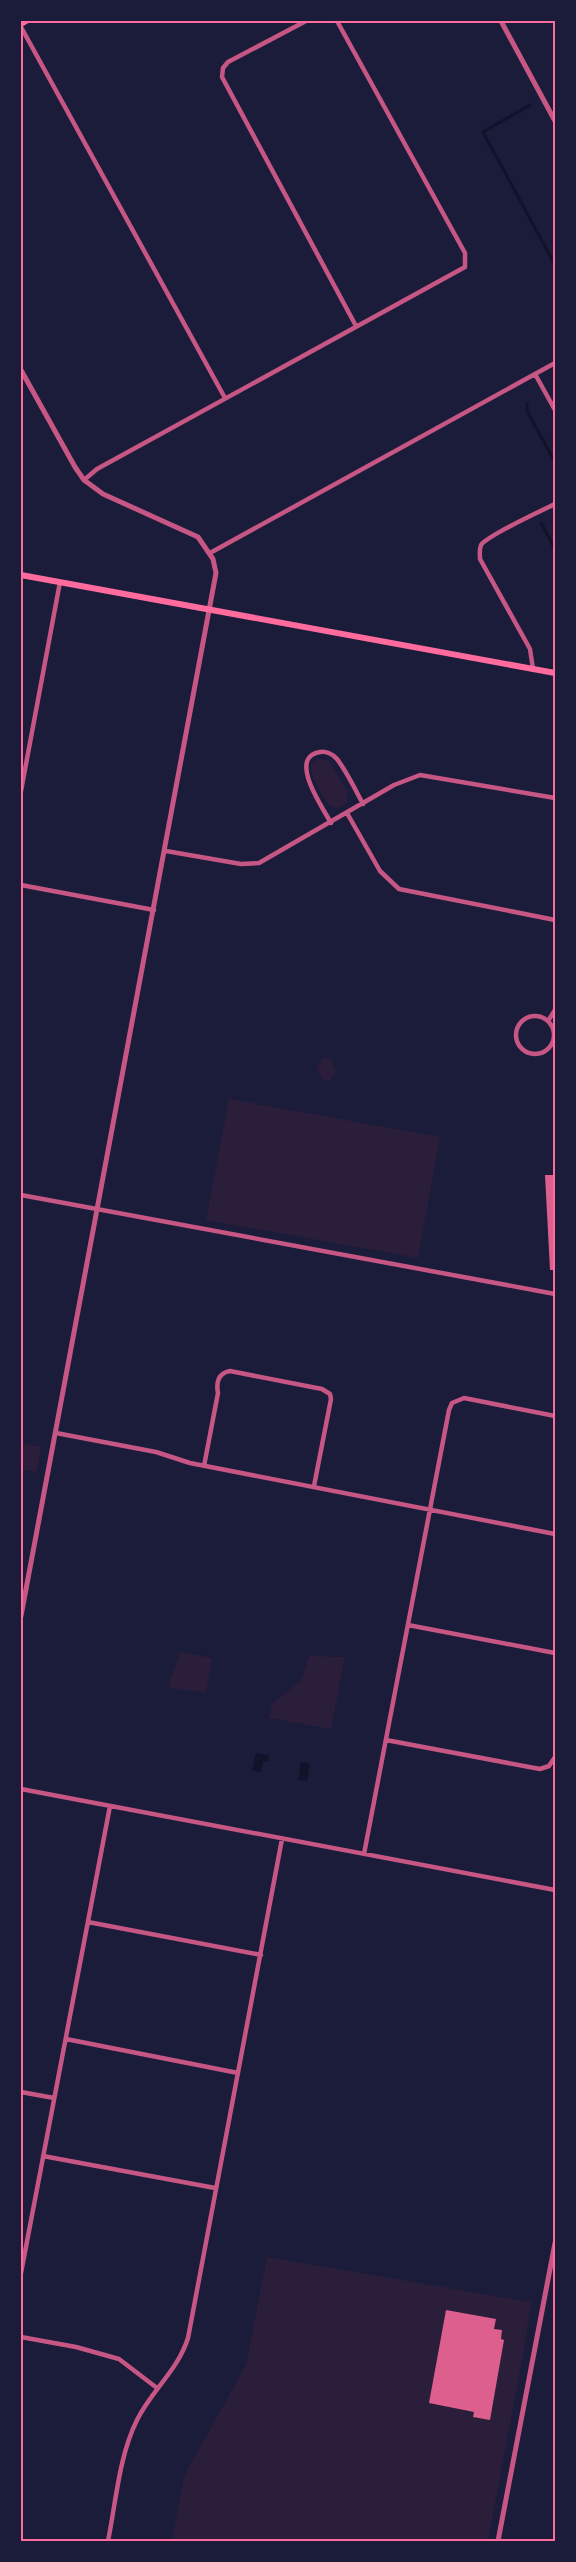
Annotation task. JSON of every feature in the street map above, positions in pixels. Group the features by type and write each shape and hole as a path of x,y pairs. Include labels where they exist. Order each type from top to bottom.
{"main road":[{"path":"21,26 26,21"},
{"path":"21,575 555,673"}],"street":[{"path":"306,21 228,62 223,68 222,77 356,326"},
{"path":"84,480 97,469 225,398 463,270 467,258 338,21"},
{"path":"501,21 555,121"},
{"path":"21,26 225,398"},
{"path":"210,552 555,363"},
{"path":"21,370 84,480 103,494 198,537 210,552 216,573 155,910 21,1616"},
{"path":"536,374 555,410"},
{"path":"533,669 530,650 480,559 479,551 482,543 555,504"},
{"path":"21,791 60,582"},
{"path":"331,823 306,773 306,762 311,756 320,752 328,752 336,758 363,804"},
{"path":"166,851 241,864 259,863 394,785 420,775 555,798"},
{"path":"347,813 380,871 399,889 555,920"},
{"path":"21,885 155,910"},
{"path":"548,1021 555,1010"},
{"path":"537,1016 548,1021 554,1030 553,1047 533,1054 522,1048 516,1036 524,1019 537,1016"},
{"path":"21,1195 555,1294"},
{"path":"204,1466 218,1383 223,1374 230,1371 322,1389 330,1394 331,1399 314,1486"},
{"path":"364,1854 449,1410 457,1399 471,1399 555,1416"},
{"path":"56,1433 156,1452 204,1466 555,1534"},
{"path":"408,1624 555,1653"},
{"path":"386,1740 540,1769 549,1766 555,1756"},
{"path":"21,1789 555,1890"},
{"path":"21,2273 110,1806"},
{"path":"108,2541 130,2435 144,2406 178,2361 188,2338 282,1839"},
{"path":"88,1922 261,1955"},
{"path":"66,2039 238,2073"},
{"path":"21,2092 54,2098"},
{"path":"43,2156 215,2188"},
{"path":"498,2541 555,2243"},
{"path":"21,2337 76,2346 119,2359 157,2388"}],"shaded area":[{"path":"318,758 330,762 348,793 347,802 341,807 331,806 317,786 311,764"},
{"path":"322,1058 331,1059 336,1073 332,1076 331,1081 323,1080 317,1069"},
{"path":"229,1099 440,1137 418,1258 206,1220"},
{"path":"21,1443 41,1447 36,1472 21,1469"},
{"path":"180,1652 212,1658 206,1693 168,1687"},
{"path":"309,1656 345,1657 331,1729 269,1718 272,1704 301,1681"},
{"path":"256,1753 269,1755 268,1762 263,1761 261,1772 252,1770"},
{"path":"301,1762 310,1764 307,1781 298,1780"},
{"path":"267,2257 531,2302 488,2541 172,2541 184,2476 246,2365"}],"building":[{"path":"545,1175 555,1175 555,1270 550,1270"},
{"path":"446,2310 496,2319 494,2329 502,2330 501,2339 504,2340 490,2420 473,2417 474,2412 429,2403"}],"waterway":[{"path":"530,105 483,132 555,265"},
{"path":"527,404 527,411 555,462"},
{"path":"541,523 555,549"}]}
